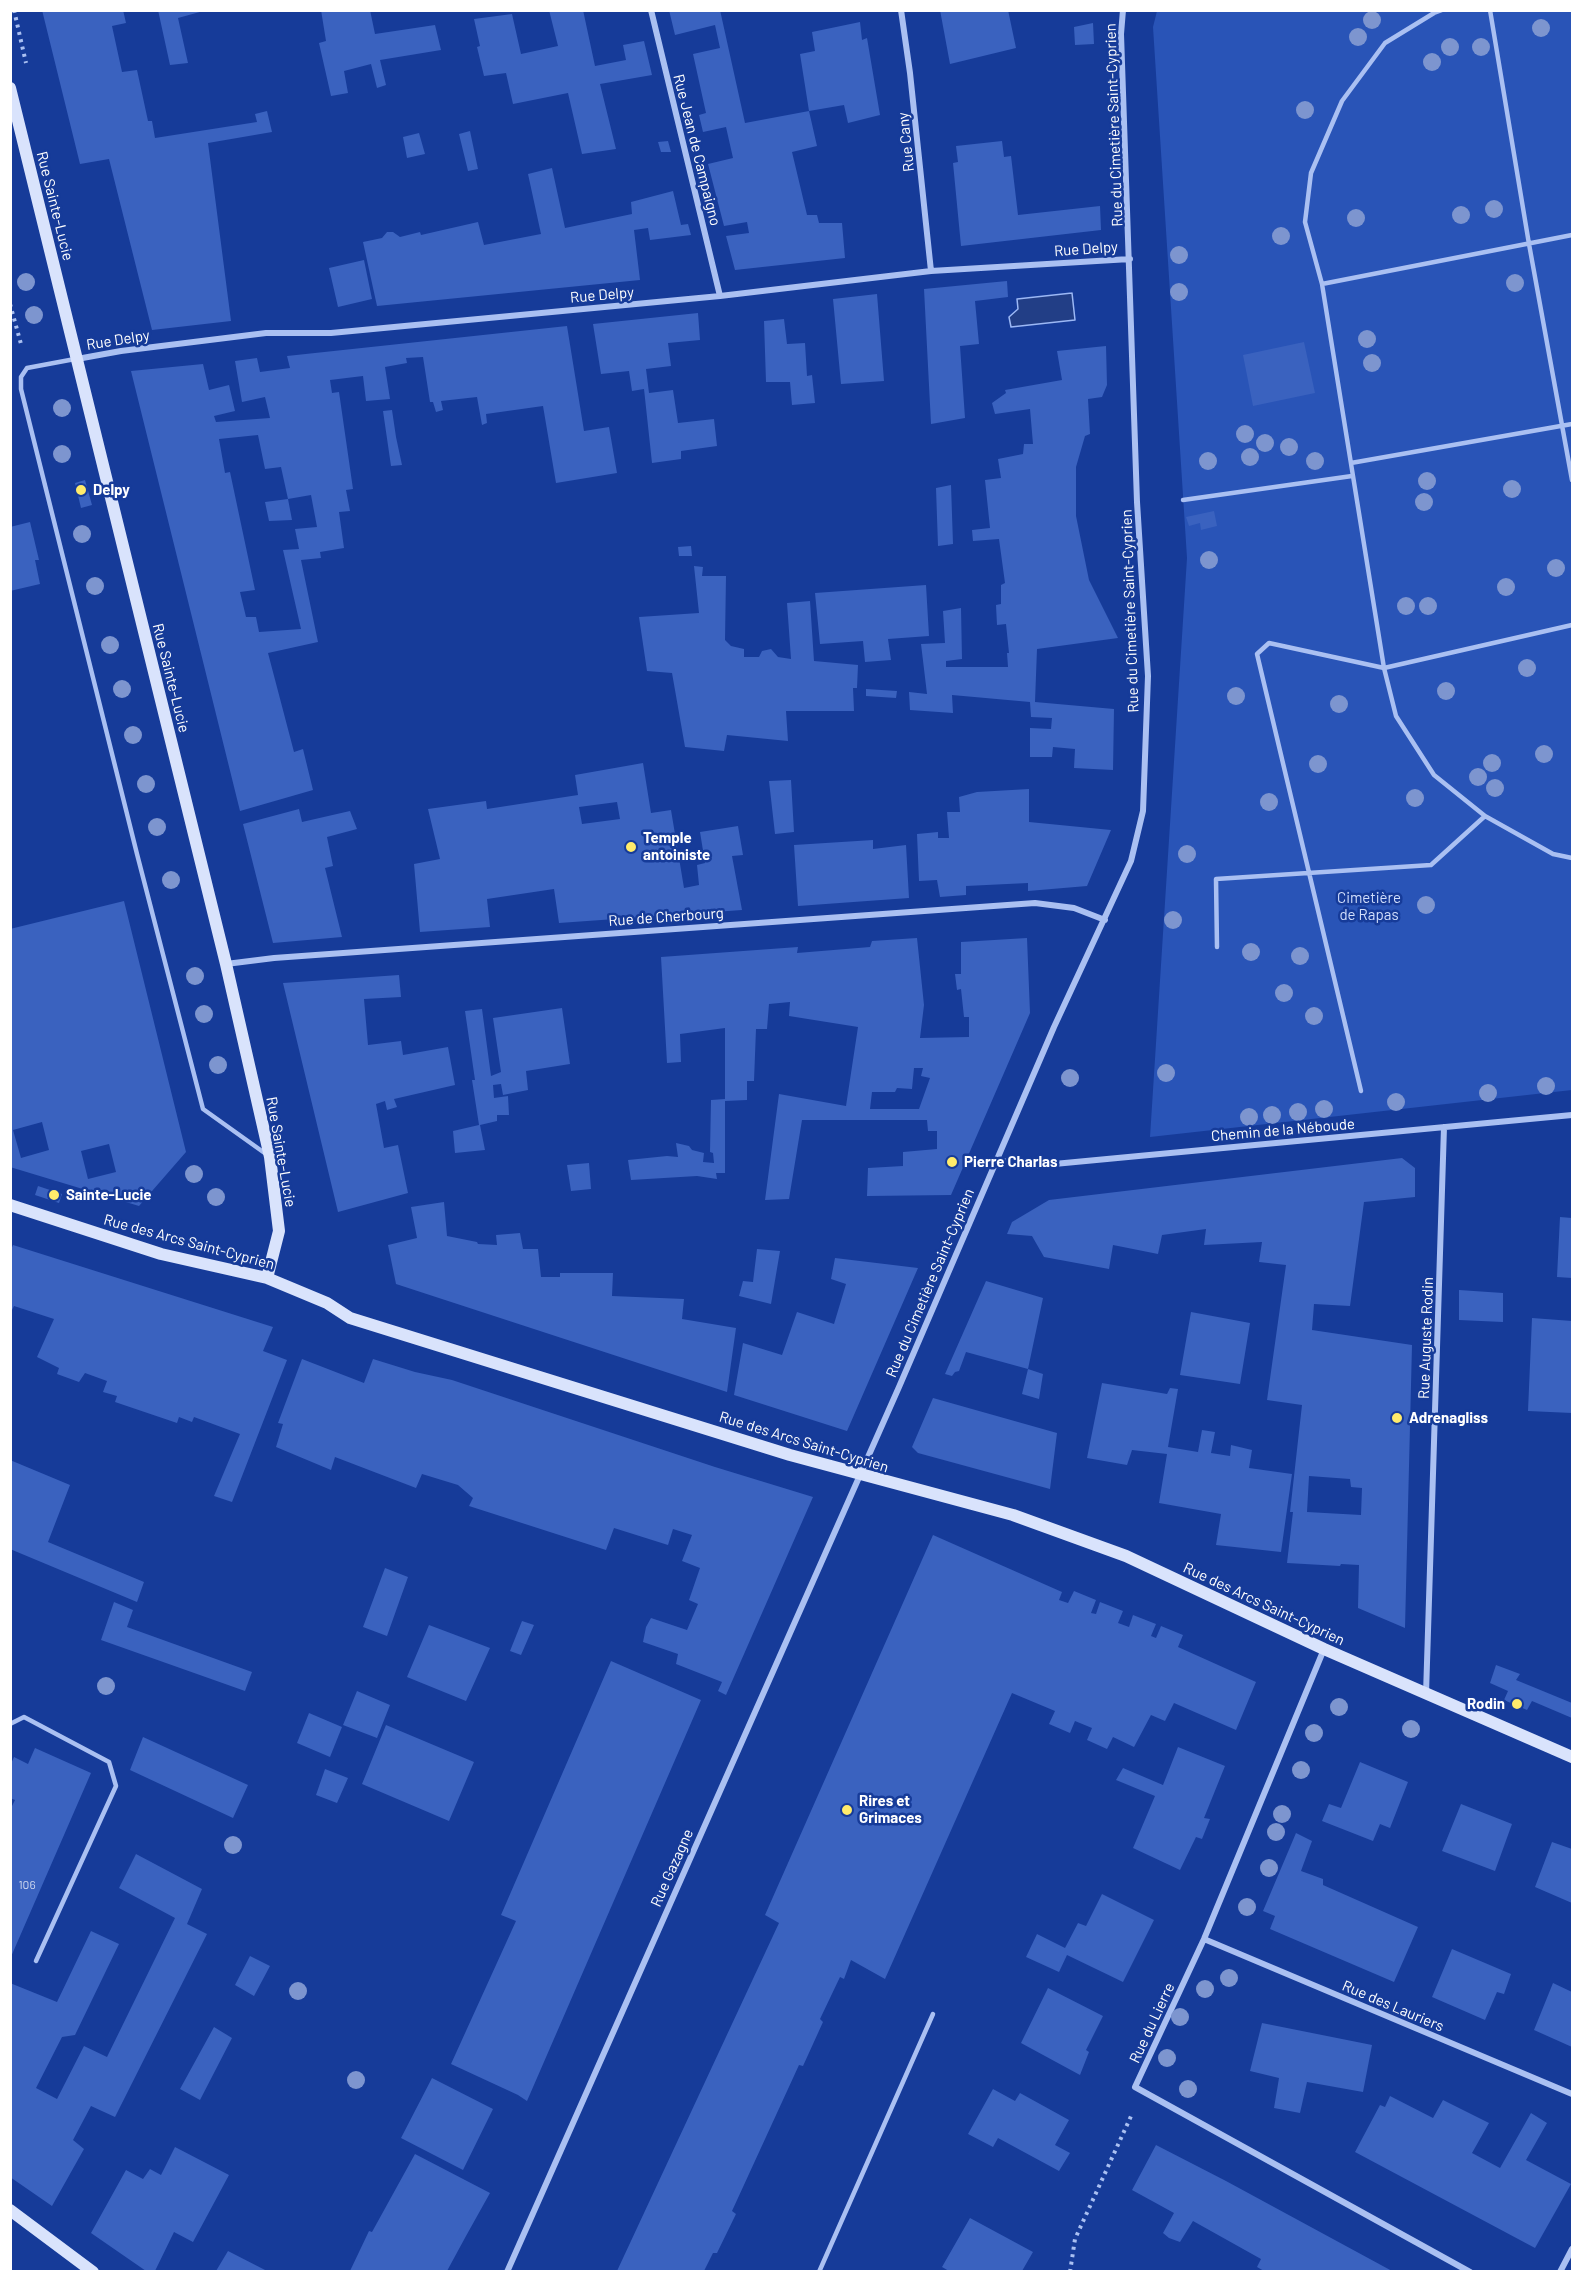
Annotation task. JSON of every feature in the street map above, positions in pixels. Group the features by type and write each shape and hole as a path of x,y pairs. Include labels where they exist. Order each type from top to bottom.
{"street":[{"name":"Rue Jean de Campaigno","path":"651,10 720,296"},
{"name":"Rue Cany","path":"900,10 910,73 931,271"},
{"name":"Rue du Cimetière Saint-Cyprien","path":"859,1475 1054,1027 1131,861 1143,811 1148,676 1137,502 1121,34 1123,10"},
{"name":"Rue Sainte-Lucie","path":"10,88 226,964 270,1157 279,1231 267,1278"},
{"name":"Rue Delpy","path":"77,359 121,351 266,333 331,333 720,296 931,271 1130,259"},
{"name":"Rue de Cherbourg","path":"226,964 250,960 1035,903 1074,908 1105,920"},
{"name":"Chemin de la Néboude","path":"996,1160 1033,1166 1572,1115"},
{"name":"Rue Auguste Rodin","path":"1426,1695 1444,1127"},
{"name":"Rue des Arcs Saint-Cyprien","path":"10,1205 161,1254 267,1278 327,1303 350,1318 790,1455 1013,1515 1126,1557 1324,1650 1572,1757"},
{"name":"Rue Gazagne","path":"507,2271 859,1475"},
{"name":"Rue du Lierre","path":"1324,1650 1204,1939 1135,2087 1470,2271"},
{"name":"Rue des Lauriers","path":"1204,1939 1572,2094"},
{"path":"10,2210 93,2271"},
{"path":"1560,2271 1572,2249"}],"lane":[{"path":"1442,10 1385,43 1342,101 1311,173 1305,222 1322,284 1383,668 1396,716 1434,775 1485,816 1553,854 1572,858"},
{"path":"1490,10 1572,480"},
{"path":"1322,284 1572,235"},
{"path":"77,359 27,368 21,377 21,389 203,1109 270,1157"},
{"path":"1351,463 1572,424"},
{"path":"1183,500 1352,476"},
{"path":"1361,1091 1257,654 1269,642 1383,668 1572,625"},
{"path":"1217,947 1215,879 1431,865 1485,816"},
{"path":"10,1724 24,1717 109,1762 116,1786 36,1961"},
{"path":"819,2271 933,2014"}],"path":[{"path":"10,304 27,368"},
{"path":"1070,2271 1075,2239 1131,2118 1135,2087"}],"green space":[{"name":"Cimetière de Rapas","path":"1157,11 1572,11 1572,1090 1150,1137 1187,558 1153,27"}],"shaded area":[{"path":"1072,293 1075,320 1011,327 1009,317 1018,309 1017,299"}],"building":[{"path":"42,10 123,10 126,23 112,26 122,72 137,70 148,121 152,121 155,138 257,122 255,114 267,111 272,132 208,143 231,321 152,330 109,159 80,164"},
{"path":"158,10 207,10 178,18 188,63 170,65"},
{"path":"321,10 370,10 375,34 435,25 441,50 380,60 386,85 377,88 371,64 344,71 348,93 331,96 319,43 326,41"},
{"path":"549,10 583,10 595,66 626,60 623,45 644,41 652,75 600,84 616,149 582,154 568,93 513,104 506,73 484,76 477,47 480,46 474,19 512,14 521,54 558,46"},
{"path":"669,10 720,10 745,123 809,111 817,146 792,152 807,215 817,215 819,223 842,223 845,258 735,270 726,236 749,233 747,222 724,226 708,164 733,158 726,127 703,132 699,115 706,113 693,54 720,48 715,25 675,35"},
{"path":"940,10 1008,10 1016,48 950,64"},
{"path":"860,22 862,40 867,38 880,115 848,123 844,105 809,111 800,54 815,51 812,32"},
{"path":"1093,23 1094,44 1075,45 1074,27"},
{"path":"470,131 478,169 468,171 459,134"},
{"path":"419,133 425,154 407,158 403,137"},
{"path":"668,141 671,152 661,152 658,142"},
{"path":"1002,141 1004,157 1011,156 1018,215 1100,206 1101,230 961,246 953,163 958,162 956,146"},
{"path":"552,168 565,228 632,214 631,202 673,191 681,225 688,224 691,235 650,240 648,228 634,230 640,280 377,306 363,242 382,238 387,232 393,232 400,237 420,232 421,235 478,222 484,245 541,234 528,174"},
{"path":"364,260 372,299 338,307 329,268"},
{"path":"1007,281 1008,297 975,301 979,344 960,346 965,418 931,424 924,289"},
{"path":"877,294 884,381 841,384 833,299"},
{"path":"698,313 700,340 668,343 671,366 646,369 649,393 673,390 678,423 714,419 717,446 681,451 681,459 652,463 644,389 632,391 629,371 601,374 593,324"},
{"path":"784,319 787,344 805,343 807,376 812,375 815,403 792,405 790,382 766,382 764,321"},
{"path":"567,326 584,431 609,427 617,473 556,483 543,406 486,414 487,423 482,425 477,397 441,401 443,410 436,412 433,402 430,402 423,357 406,358 407,363 385,367 390,399 366,401 363,376 330,380 332,393 339,392 353,489 346,490 350,511 339,512 344,548 320,552 321,558 301,560 318,642 268,653 294,752 303,749 313,790 240,811 131,371 203,364 209,390 229,385 235,411 214,416 216,422 270,418 265,397 242,402 235,361 257,358 260,372 290,368 287,356","holes":["258,435 265,469 281,467 288,499 311,495 317,527 295,529 299,549 283,550 301,629 259,632 256,617 246,617 240,592 255,590 230,472 225,473 219,439"]},
{"path":"1304,342 1315,393 1253,406 1243,355"},
{"path":"1106,346 1107,385 1102,397 1088,399 1090,434 1085,436 1076,467 1076,516 1089,580 1118,638 1037,649 1035,702 1114,709 1113,770 1074,768 1075,749 1053,747 1052,757 1030,757 1030,728 1051,729 1052,718 1031,717 1030,702 952,695 953,713 910,710 909,692 927,694 921,644 945,643 943,611 961,608 962,659 946,661 946,667 1008,667 1006,624 997,625 996,605 1001,604 1001,585 1005,583 999,539 973,541 972,530 990,528 985,480 1001,478 998,459 1023,454 1024,444 1033,444 1030,409 995,414 992,403 1006,393 1005,390 1062,380 1057,351"},
{"path":"392,410 402,465 391,466 383,411"},
{"path":"85,480 92,505 81,508 75,483"},
{"path":"951,485 953,544 938,546 936,488"},
{"path":"288,499 292,520 269,521 265,502"},
{"path":"1214,511 1217,526 1201,530 1200,523 1189,526 1186,517"},
{"path":"30,522 39,560 35,560 40,584 10,591 10,527"},
{"path":"691,546 692,556 679,556 678,547"},
{"path":"694,566 703,567 702,576 726,576 725,640 731,646 744,649 744,657 759,657 762,651 771,649 778,657 791,659 787,603 810,601 814,661 858,665 857,688 853,688 854,711 786,711 788,741 727,735 724,751 685,747 672,673 647,671 639,617 699,613"},
{"path":"926,585 929,636 888,639 891,660 865,662 863,641 820,644 815,593"},
{"path":"866,689 897,691 896,698 866,696"},
{"path":"643,763 651,813 671,810 684,888 699,885 697,865 705,863 700,832 738,826 743,855 732,856 742,910 559,923 554,889 487,899 490,927 420,932 414,864 440,859 428,809 486,801 487,809 578,795 575,775","holes":["617,802 620,819 582,824 579,807"]},
{"path":"791,780 794,832 775,834 769,781"},
{"path":"1029,789 1029,822 1111,830 1087,886 1028,891 1028,883 966,886 966,895 940,897 937,880 919,881 917,834 938,832 938,838 949,838 947,812 960,812 959,797 977,792"},
{"path":"299,809 302,822 350,811 357,829 327,837 333,866 325,868 342,937 273,943 243,824"},
{"path":"873,840 873,849 906,845 909,898 798,906 794,845"},
{"path":"124,901 186,1152 139,1206 10,1167 10,929","holes":["42,1122 49,1150 21,1158 13,1130","109,1144 116,1172 88,1179 81,1151"]},
{"path":"917,938 924,1005 920,1038 969,1037 969,1017 964,1017 961,989 957,990 955,974 961,974 961,942 1027,938 1030,1013 951,1195 867,1196 868,1168 903,1166 903,1152 937,1149 937,1131 928,1131 927,1120 802,1120 789,1199 765,1200 779,1094 846,1106 858,1027 789,1016 790,1002 769,1004 767,1029 756,1029 754,1081 747,1081 747,1100 725,1101 725,1028 680,1034 681,1062 667,1063 661,957 798,947 797,953 870,947 872,941","holes":["914,1068 923,1068 921,1076 930,1078 919,1109 870,1109 872,1092 895,1092 897,1088 912,1089"]},
{"path":"399,975 401,997 364,999 368,1045 401,1041 403,1055 448,1047 455,1085 394,1099 397,1107 387,1110 385,1101 376,1104 384,1148 398,1145 408,1193 338,1212 283,983"},
{"path":"562,1008 570,1064 526,1071 528,1090 503,1095 501,1084 493,1085 494,1098 508,1096 509,1115 497,1115 497,1121 480,1125 485,1150 455,1153 453,1131 479,1125 465,1011 482,1009 491,1076 501,1072 493,1018"},
{"path":"725,1099 725,1173 716,1173 717,1179 697,1176 631,1180 628,1160 678,1157 676,1143 704,1153 703,1162 714,1163 713,1153 710,1152 711,1100"},
{"path":"1402,1158 1415,1168 1415,1197 1364,1202 1350,1306 1314,1304 1312,1330 1412,1345 1405,1628 1358,1608 1359,1565 1287,1563 1293,1512 1290,1512 1302,1405 1267,1400 1286,1265 1259,1262 1262,1242 1204,1245 1206,1229 1162,1235 1158,1254 1113,1245 1109,1269 1044,1257 1032,1236 1007,1234 1012,1222 1049,1200","holes":["1309,1476 1350,1479 1351,1487 1362,1488 1361,1515 1307,1512"]},
{"path":"589,1163 591,1189 571,1191 567,1165"},
{"path":"38,1186 62,1194 59,1203 35,1195"},
{"path":"444,1202 447,1236 478,1244 497,1245 496,1235 520,1233 523,1249 538,1249 541,1277 560,1277 560,1273 613,1273 612,1296 684,1299 682,1319 736,1328 727,1392 396,1284 388,1245 417,1238 411,1207"},
{"path":"1560,1217 1572,1218 1572,1278 1557,1277"},
{"path":"13,1245 273,1327 263,1351 287,1360 232,1502 214,1496 240,1434 194,1417 192,1422 179,1417 177,1423 115,1402 117,1396 103,1392 107,1381 85,1373 79,1382 57,1374 59,1368 37,1357 54,1319 14,1306 10,1314 10,1252"},
{"path":"757,1249 780,1251 771,1304 739,1296 743,1281 753,1282"},
{"path":"835,1258 918,1268 847,1431 734,1395 743,1343 782,1355 797,1312 834,1324 846,1284 831,1279"},
{"path":"986,1281 1043,1298 1028,1369 966,1352 959,1371 952,1376 945,1374"},
{"path":"1459,1290 1503,1293 1503,1322 1459,1320"},
{"path":"1191,1312 1250,1323 1240,1384 1180,1375"},
{"path":"1532,1318 1572,1321 1572,1413 1528,1411"},
{"path":"302,1359 364,1383 373,1359 452,1380 813,1497 726,1695 718,1691 722,1682 676,1664 678,1654 643,1642 646,1627 651,1618 687,1630 698,1604 689,1600 700,1568 682,1561 692,1535 673,1529 668,1545 614,1528 606,1550 469,1506 473,1498 458,1485 422,1474 416,1488 335,1457 331,1470 276,1447 283,1424 278,1423"},
{"path":"1028,1369 1043,1374 1039,1399 1022,1394"},
{"path":"1102,1383 1167,1394 1170,1388 1178,1389 1168,1447 1198,1452 1202,1430 1215,1432 1211,1453 1230,1456 1231,1445 1252,1450 1249,1468 1292,1474 1281,1552 1216,1545 1221,1514 1159,1503 1167,1454 1132,1450 1127,1465 1087,1458"},
{"path":"933,1398 1057,1433 1050,1489 918,1453 912,1447"},
{"path":"10,1460 70,1485 48,1542 144,1582 137,1602 10,1549"},
{"path":"933,1535 1062,1592 1059,1600 1068,1603 1074,1591 1096,1600 1091,1613 1096,1614 1100,1602 1123,1611 1118,1623 1129,1627 1133,1615 1156,1624 1151,1636 1156,1638 1161,1626 1183,1635 1178,1647 1256,1682 1236,1730 1174,1703 1165,1721 1151,1715 1134,1747 1113,1737 1107,1749 1087,1740 1092,1728 1075,1721 1070,1733 1049,1724 1055,1711 1012,1693 885,1979 851,1960 844,1979 840,1977 820,2019 823,2022 803,2066 799,2065 732,2211 736,2214 717,2253 713,2253 704,2271 617,2271 779,1923 765,1915"},
{"path":"385,1568 408,1577 387,1636 363,1627"},
{"path":"114,1602 133,1610 127,1627 252,1672 245,1691 101,1640"},
{"path":"522,1621 534,1625 521,1655 510,1651"},
{"path":"429,1625 490,1648 466,1701 407,1677"},
{"path":"611,1661 701,1700 527,2101 451,2064 516,1921 501,1915"},
{"path":"1496,1665 1520,1674 1516,1680 1572,1703 1572,1718 1532,1701 1527,1710 1504,1700 1508,1691 1490,1683"},
{"path":"357,1691 390,1705 377,1738 343,1725"},
{"path":"309,1713 342,1727 330,1757 297,1743"},
{"path":"386,1725 474,1762 449,1821 362,1784"},
{"path":"143,1737 248,1785 233,1818 130,1770"},
{"path":"1178,1747 1225,1766 1204,1818 1210,1819 1202,1839 1196,1837 1180,1870 1133,1848 1155,1796 1116,1780 1123,1768 1163,1785"},
{"path":"35,1748 91,1773 10,1959 10,1810 15,1800 10,1798 10,1766 14,1757 28,1764"},
{"path":"1360,1762 1408,1782 1390,1828 1380,1824 1373,1841 1322,1821 1329,1804 1341,1808"},
{"path":"325,1769 348,1778 337,1803 316,1795"},
{"path":"1461,1804 1512,1824 1495,1871 1442,1851"},
{"path":"1296,1833 1312,1841 1301,1871 1323,1879 1323,1885 1418,1927 1394,1982 1270,1929 1275,1916 1263,1911"},
{"path":"1552,1842 1572,1849 1572,1903 1535,1887"},
{"path":"136,1854 202,1889 187,1924 207,1934 115,2117 91,2106 73,2140 84,2149 52,2206 10,2177 10,1983 57,2002 91,1931 119,1944 75,2035 62,2037 36,2088 57,2099 84,2046 107,2057 175,1918 119,1888"},
{"path":"1102,1894 1154,1920 1123,1982 1067,1955 1059,1972 1026,1957 1037,1934 1065,1948 1078,1923 1086,1926"},
{"path":"1452,1949 1511,1974 1504,1994 1497,1992 1485,2020 1432,1997"},
{"path":"250,1956 270,1966 254,1996 235,1985"},
{"path":"1553,1983 1572,1992 1572,2047 1534,2030"},
{"path":"1048,1988 1103,2016 1086,2050 1089,2052 1080,2075 1021,2043"},
{"path":"1262,2023 1372,2045 1363,2092 1307,2082 1300,2113 1274,2108 1279,2078 1250,2071"},
{"path":"214,2027 232,2038 200,2100 180,2089"},
{"path":"432,2078 493,2109 463,2170 401,2138"},
{"path":"993,2089 1015,2101 1020,2093 1069,2120 1055,2145 1070,2153 1059,2171 998,2138 993,2147 968,2134"},
{"path":"1390,2096 1433,2118 1443,2100 1489,2123 1472,2153 1500,2168 1531,2113 1547,2123 1526,2160 1571,2184 1535,2248 1355,2152 1380,2105 1385,2107"},
{"path":"1156,2145 1392,2271 1264,2271 1257,2267 1261,2259 1193,2221 1180,2242 1169,2238 1163,2233 1174,2213 1132,2190"},
{"path":"175,2147 229,2175 193,2242 174,2232 155,2271 146,2271 91,2233 126,2170 143,2179 150,2169 161,2175"},
{"path":"415,2154 490,2193 447,2271 350,2271 369,2231 372,2232"},
{"path":"970,2218 1033,2252 1022,2271 949,2271 942,2267"},
{"path":"228,2251 267,2271 216,2271"}],"place":[{"name":"Delpy","path":"81,490"},
{"name":"Temple antoiniste","path":"631,847"},
{"name":"Pierre Charlas","path":"952,1162"},
{"name":"Sainte-Lucie","path":"54,1195"},
{"name":"Adrenagliss","path":"1397,1418"},
{"name":"Rodin","path":"1517,1704"},
{"name":"Rires et Grimaces","path":"847,1810"}]}
